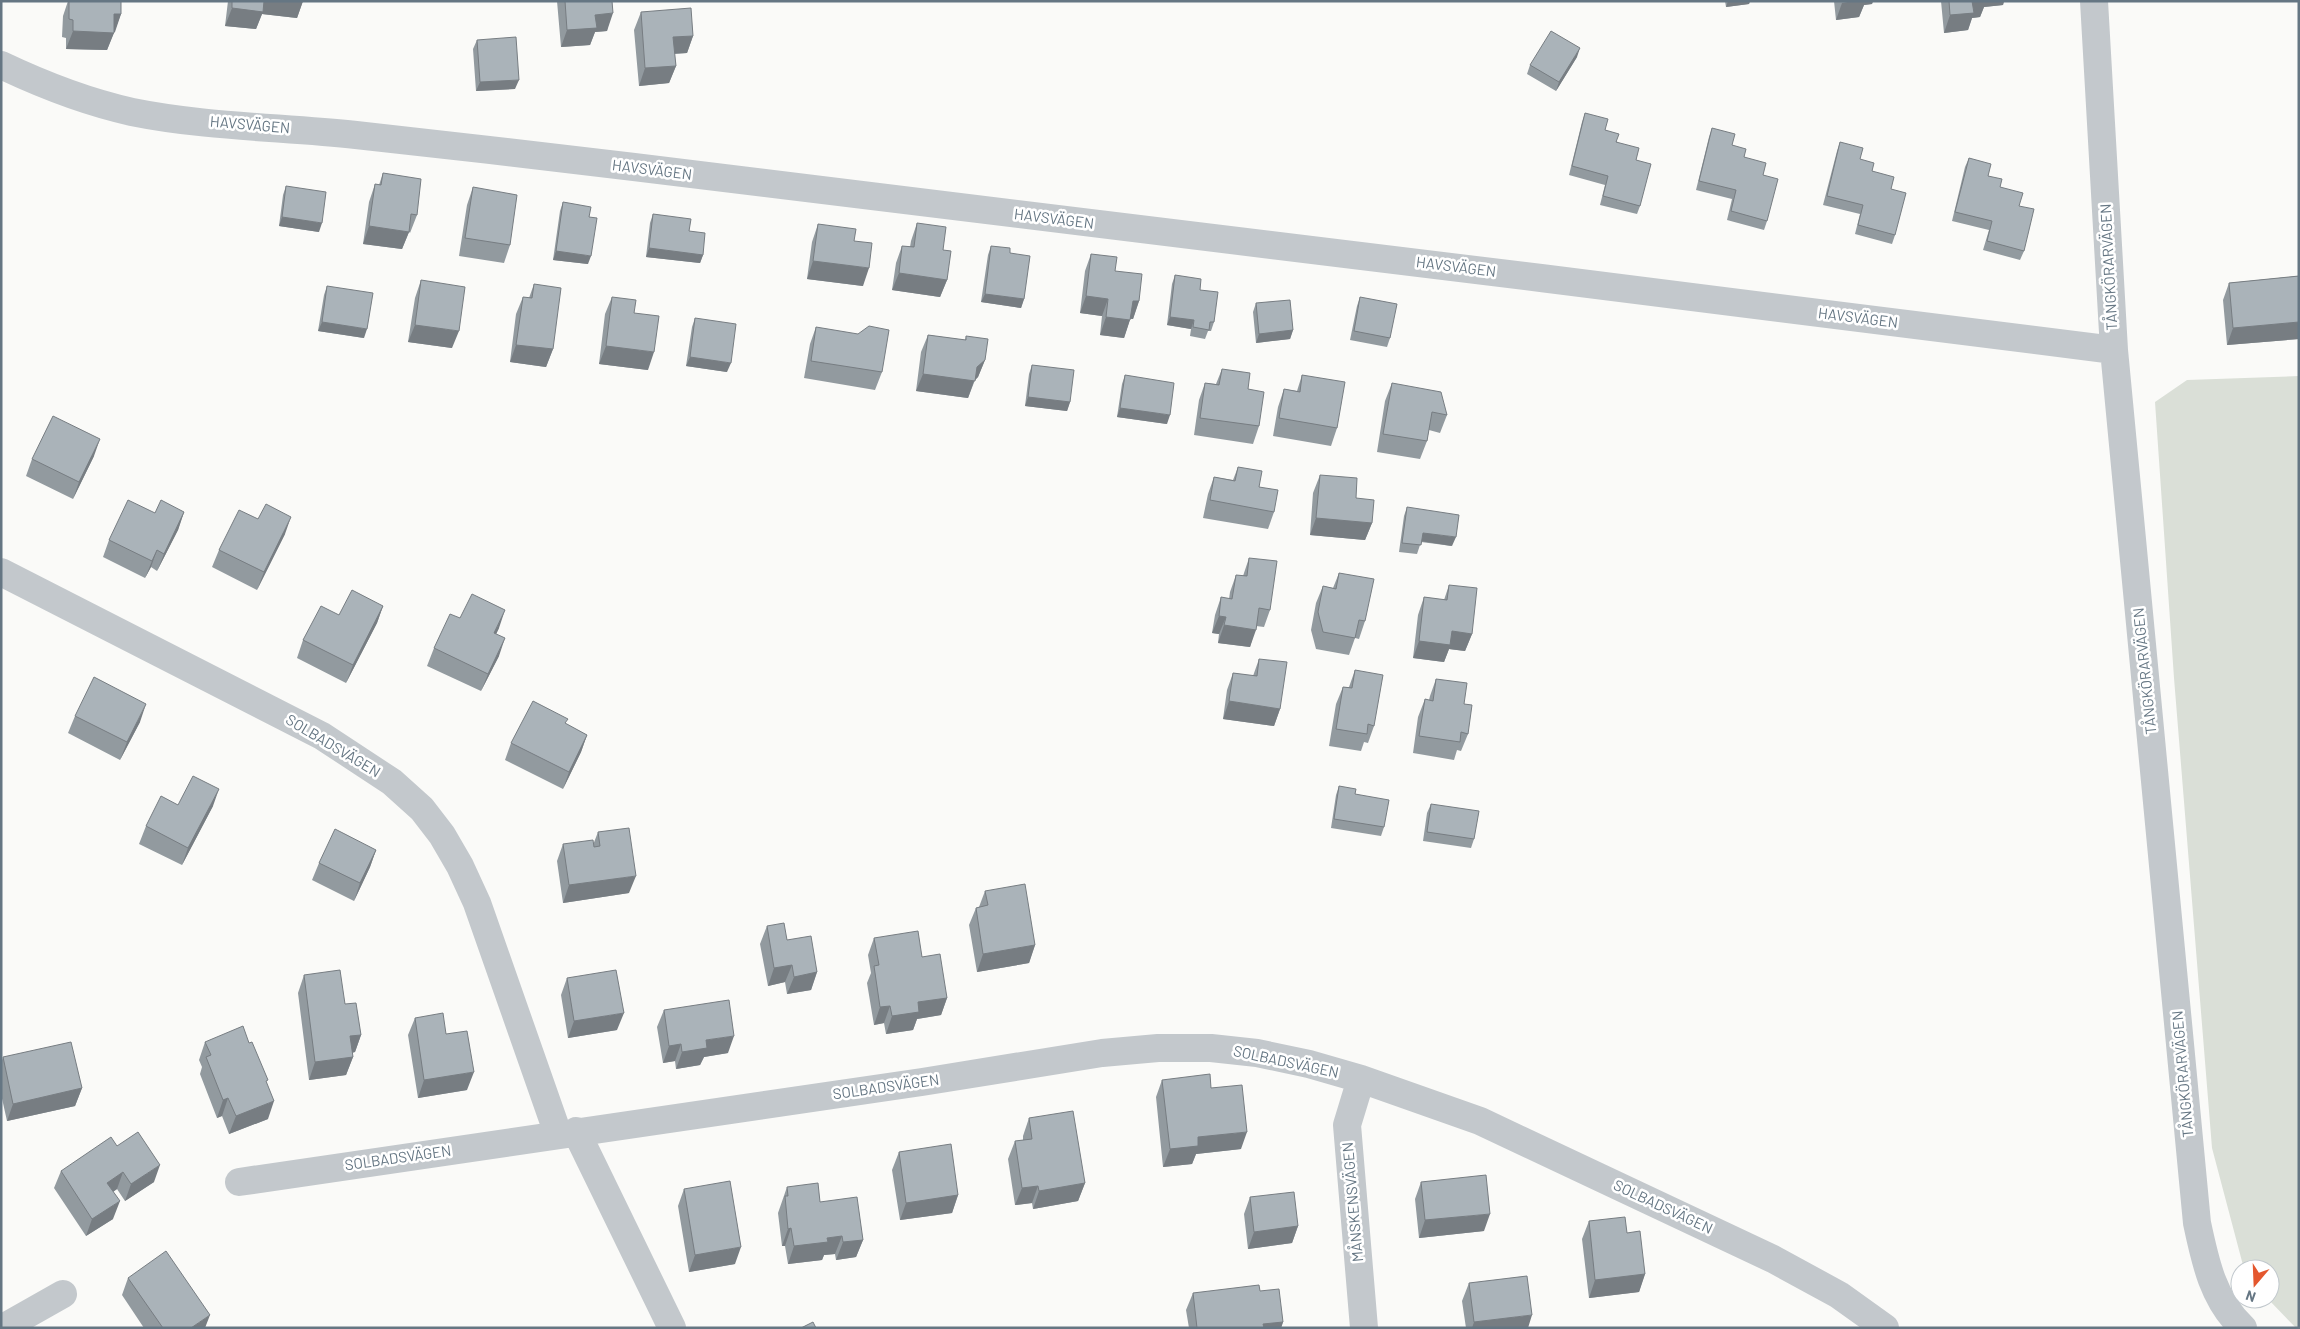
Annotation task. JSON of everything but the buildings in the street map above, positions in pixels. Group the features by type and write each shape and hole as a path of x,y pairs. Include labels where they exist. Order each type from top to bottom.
{"street":[{"name":"TÅNGKÖRARVÄGEN","path":"2094,1 2114,350 2197,1223 2206,1265 2218,1296 2243,1328"},
{"name":"HAVSVÄGEN","path":"1,65 33,80 85,99 131,112 187,120 354,134 632,167 2114,350"},
{"name":"SOLBADSVÄGEN","path":"1,572 322,736 392,782 422,809 442,834 460,866 477,903 567,1133 672,1328"},
{"name":"SOLBADSVÄGEN","path":"239,1182 912,1084 1102,1053 1158,1048 1211,1048 1257,1053 1361,1078 1480,1121 1773,1259 1839,1296 1884,1328"},
{"name":"MÅNSKENSVÄGEN","path":"1361,1078 1347,1125 1364,1328"},
{"path":"3,1328 63,1294"}],"shaded area":[{"path":"2299,376 2299,1328 2296,1328 2278,1309 2280,1309 2280,1259 2241,1259 2212,1148 2174,678 2155,402 2187,380"}]}
